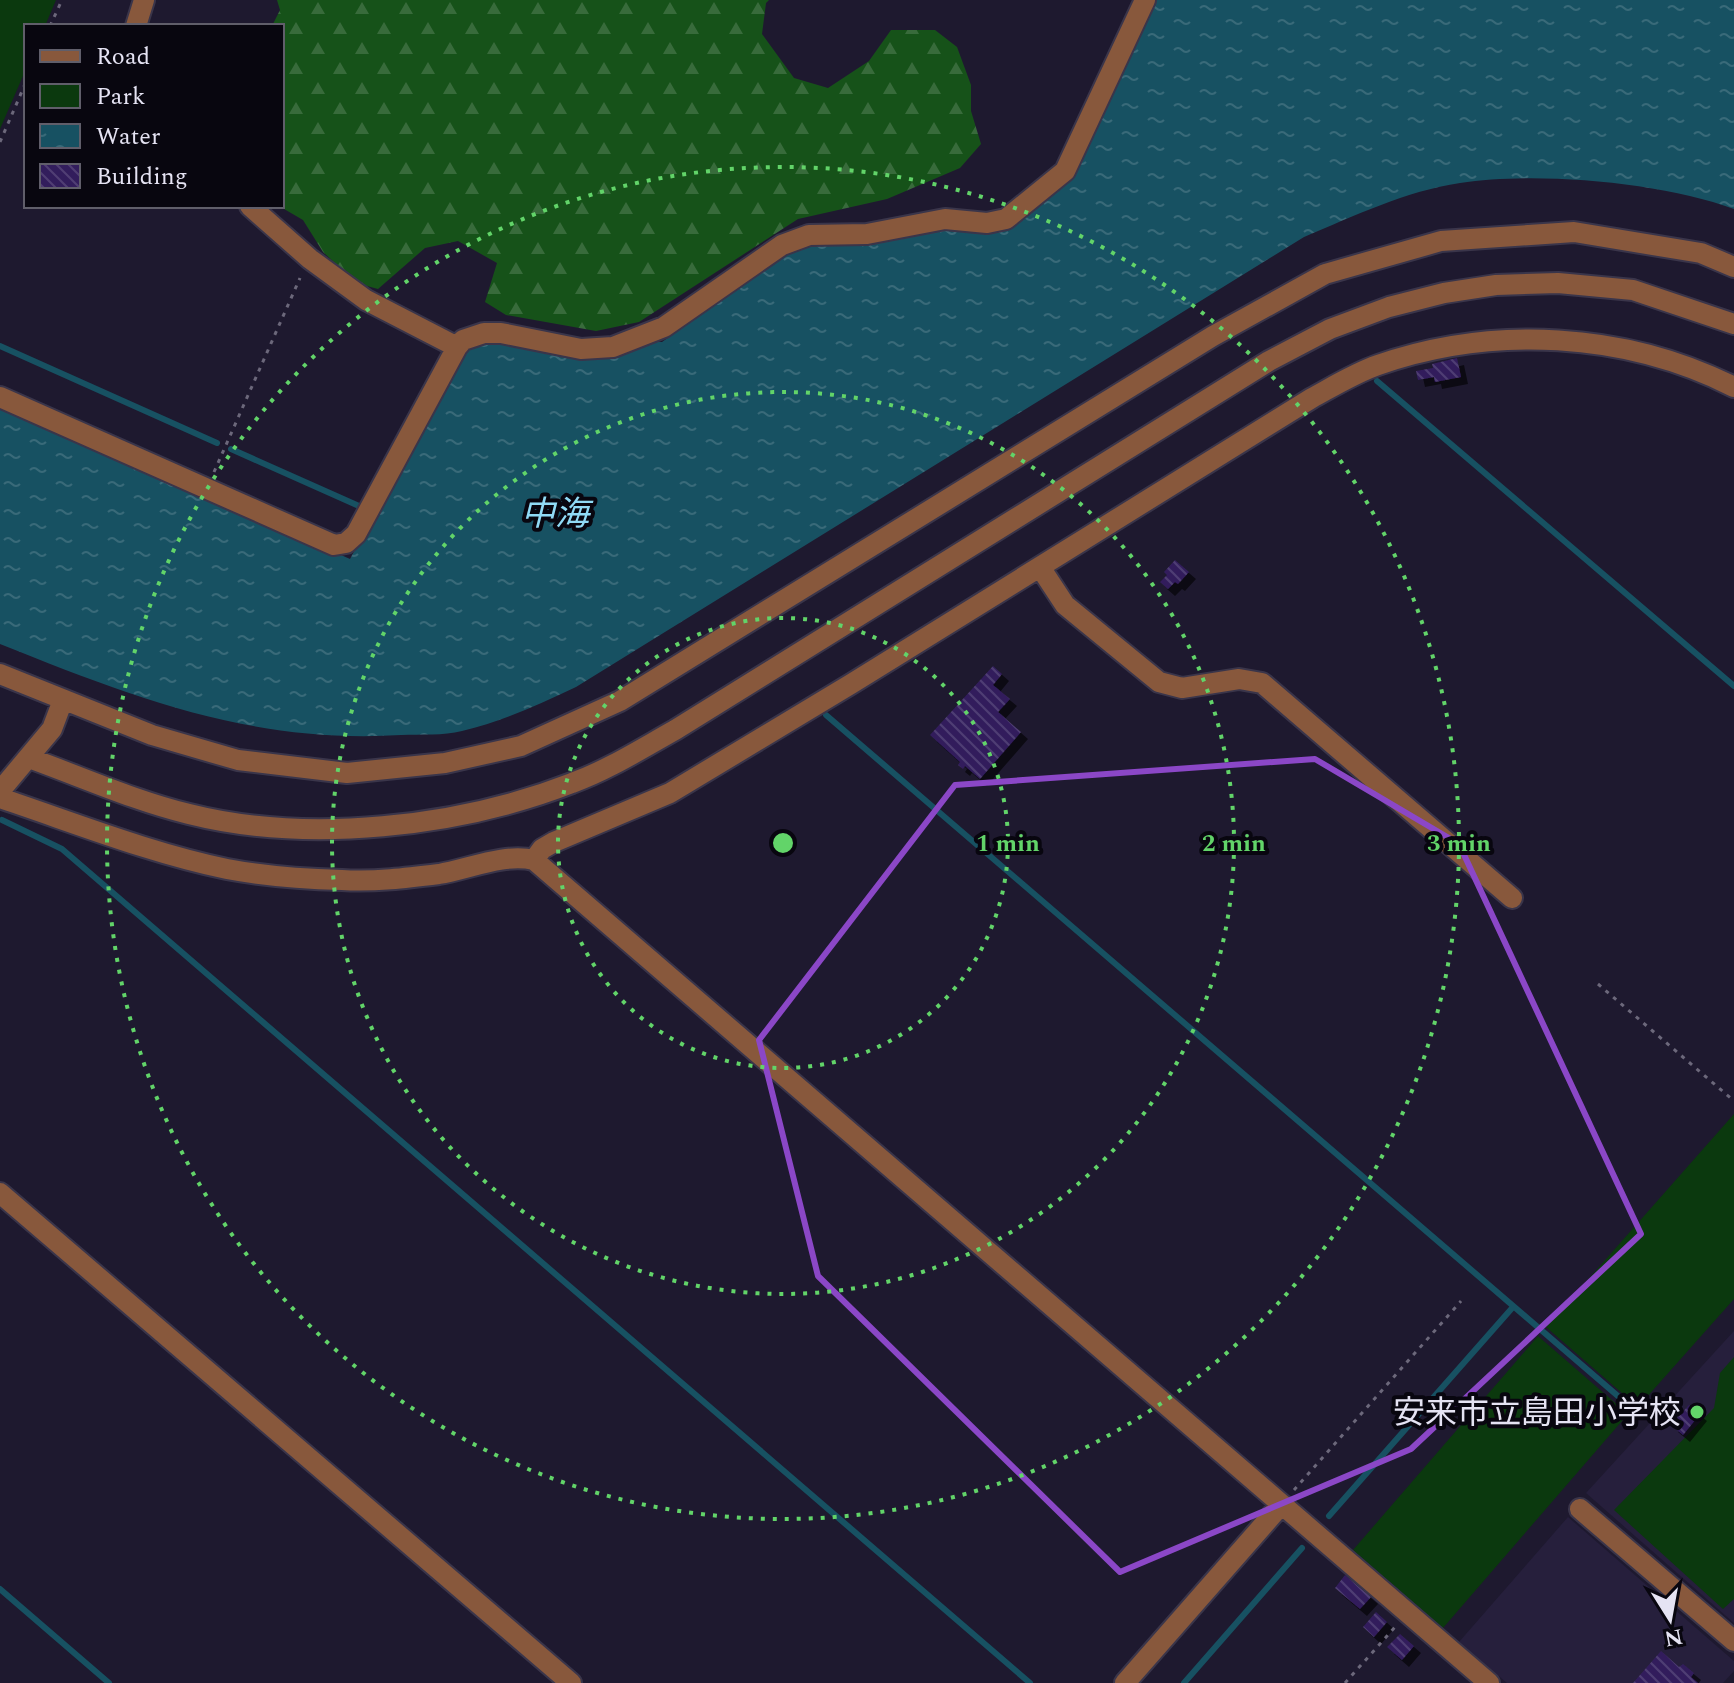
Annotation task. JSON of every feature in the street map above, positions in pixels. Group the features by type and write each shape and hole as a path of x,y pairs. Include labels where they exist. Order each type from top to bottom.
{"street":[{"path":"137,24 144,0"},
{"path":"0,397 334,545 346,543 356,534 454,354 463,340 472,335 492,333 581,349 613,347 664,327 782,245 809,235 867,234 945,219 987,223 1006,219 1065,171 1145,0"},
{"path":"252,208 310,259 366,300 454,354"},
{"path":"0,674 152,735 238,760 347,773 445,763 521,746 620,701 1213,336 1325,274 1441,241 1574,232 1701,253 1734,267"},
{"path":"25,762 189,814 238,824 281,828 381,826 441,819 500,807 573,783 619,762 675,730 1269,361 1330,329 1389,307 1444,293 1496,285 1558,283 1633,290 1734,324"},
{"path":"534,860 542,849 554,842 670,793 1312,398 1375,366 1409,355 1505,340 1550,339 1642,352 1707,373 1734,387"},
{"path":"1040,567 1065,605 1159,682 1182,688 1239,679 1262,683 1512,898"},
{"path":"0,791 52,729 63,700"},
{"path":"0,798 182,858 228,869 280,876 390,880 473,868 507,859 534,860 1489,1683"},
{"path":"0,1193 571,1683"},
{"path":"1125,1683 1281,1505"},
{"path":"1580,1509 1734,1641"}],"path":[{"path":"51,24 62,0"},
{"path":"0,142 24,87"},
{"path":"206,488 305,267"},
{"path":"1598,984 1734,1101"},
{"path":"1281,1505 1461,1301"},
{"path":"1345,1683 1408,1613"}],"highlighted area":[{"path":"1315,759 1459,844 1641,1234 1411,1449 1120,1572 818,1276 759,1040 955,785"}],"shaded area":[{"name":"安来市立島田小学校","path":"1734,1331 1734,1623 1586,1493"},
{"path":"1568,1517 1734,1661 1734,1671 1723,1683 1507,1683 1459,1642"}],"green space":[{"path":"0,0 56,0 46,24 24,24 24,74 0,129"},
{"path":"277,0 769,0 762,34 794,78 828,88 869,61 891,30 935,30 957,47 971,85 971,111 981,144 960,168 887,199 798,219 639,322 596,331 506,315 485,302 497,263 458,241 425,248 378,289 356,283 323,252 303,220 282,208 284,24 273,24 280,10"},
{"path":"1734,1114 1734,1299 1638,1407 1546,1327"},
{"path":"1538,1336 1628,1414 1443,1628 1353,1550"},
{"name":"安来市立島田小学校","path":"1734,1357 1734,1599 1723,1609 1614,1510 1714,1408 1720,1373"}],"water":[{"name":"中海","path":"1154,0 1734,0 1734,209 1636,186 1525,178 1440,187 1361,213 1304,237 576,687 506,717 462,731 347,736 244,724 147,699 0,644 0,403 350,559 456,360 476,339 662,342 798,245 947,225 988,231 1008,229 1047,200 1074,171"}],"building":[{"path":"1457,358 1461,377 1435,382 1434,377 1418,380 1416,371"},
{"path":"1175,560 1189,572 1178,584 1175,582 1168,589 1160,582"},
{"path":"993,666 1002,674 993,685 1010,699 998,712 1021,732 980,779 965,766 963,769 958,765 960,762 930,735"},
{"path":"1689,1405 1700,1414 1683,1435 1671,1425"},
{"path":"1345,1575 1371,1597 1360,1609 1335,1588"},
{"path":"1376,1612 1387,1622 1374,1637 1363,1627"},
{"path":"1400,1634 1414,1646 1402,1660 1387,1647"},
{"path":"1661,1651 1679,1667 1683,1664 1694,1673 1691,1677 1698,1683 1633,1683"}],"waterway":[{"path":"0,346 217,443"},
{"path":"1377,381 1734,686"},
{"path":"231,449 359,506"},
{"path":"826,715 1633,1409"},
{"path":"2,820 62,849 1030,1683"},
{"path":"1329,1516 1513,1307"},
{"path":"1184,1683 1302,1548"},
{"path":"0,1589 109,1683"}],"place":[{"name":"安来市立島田小学校","path":"1697,1412"}]}
